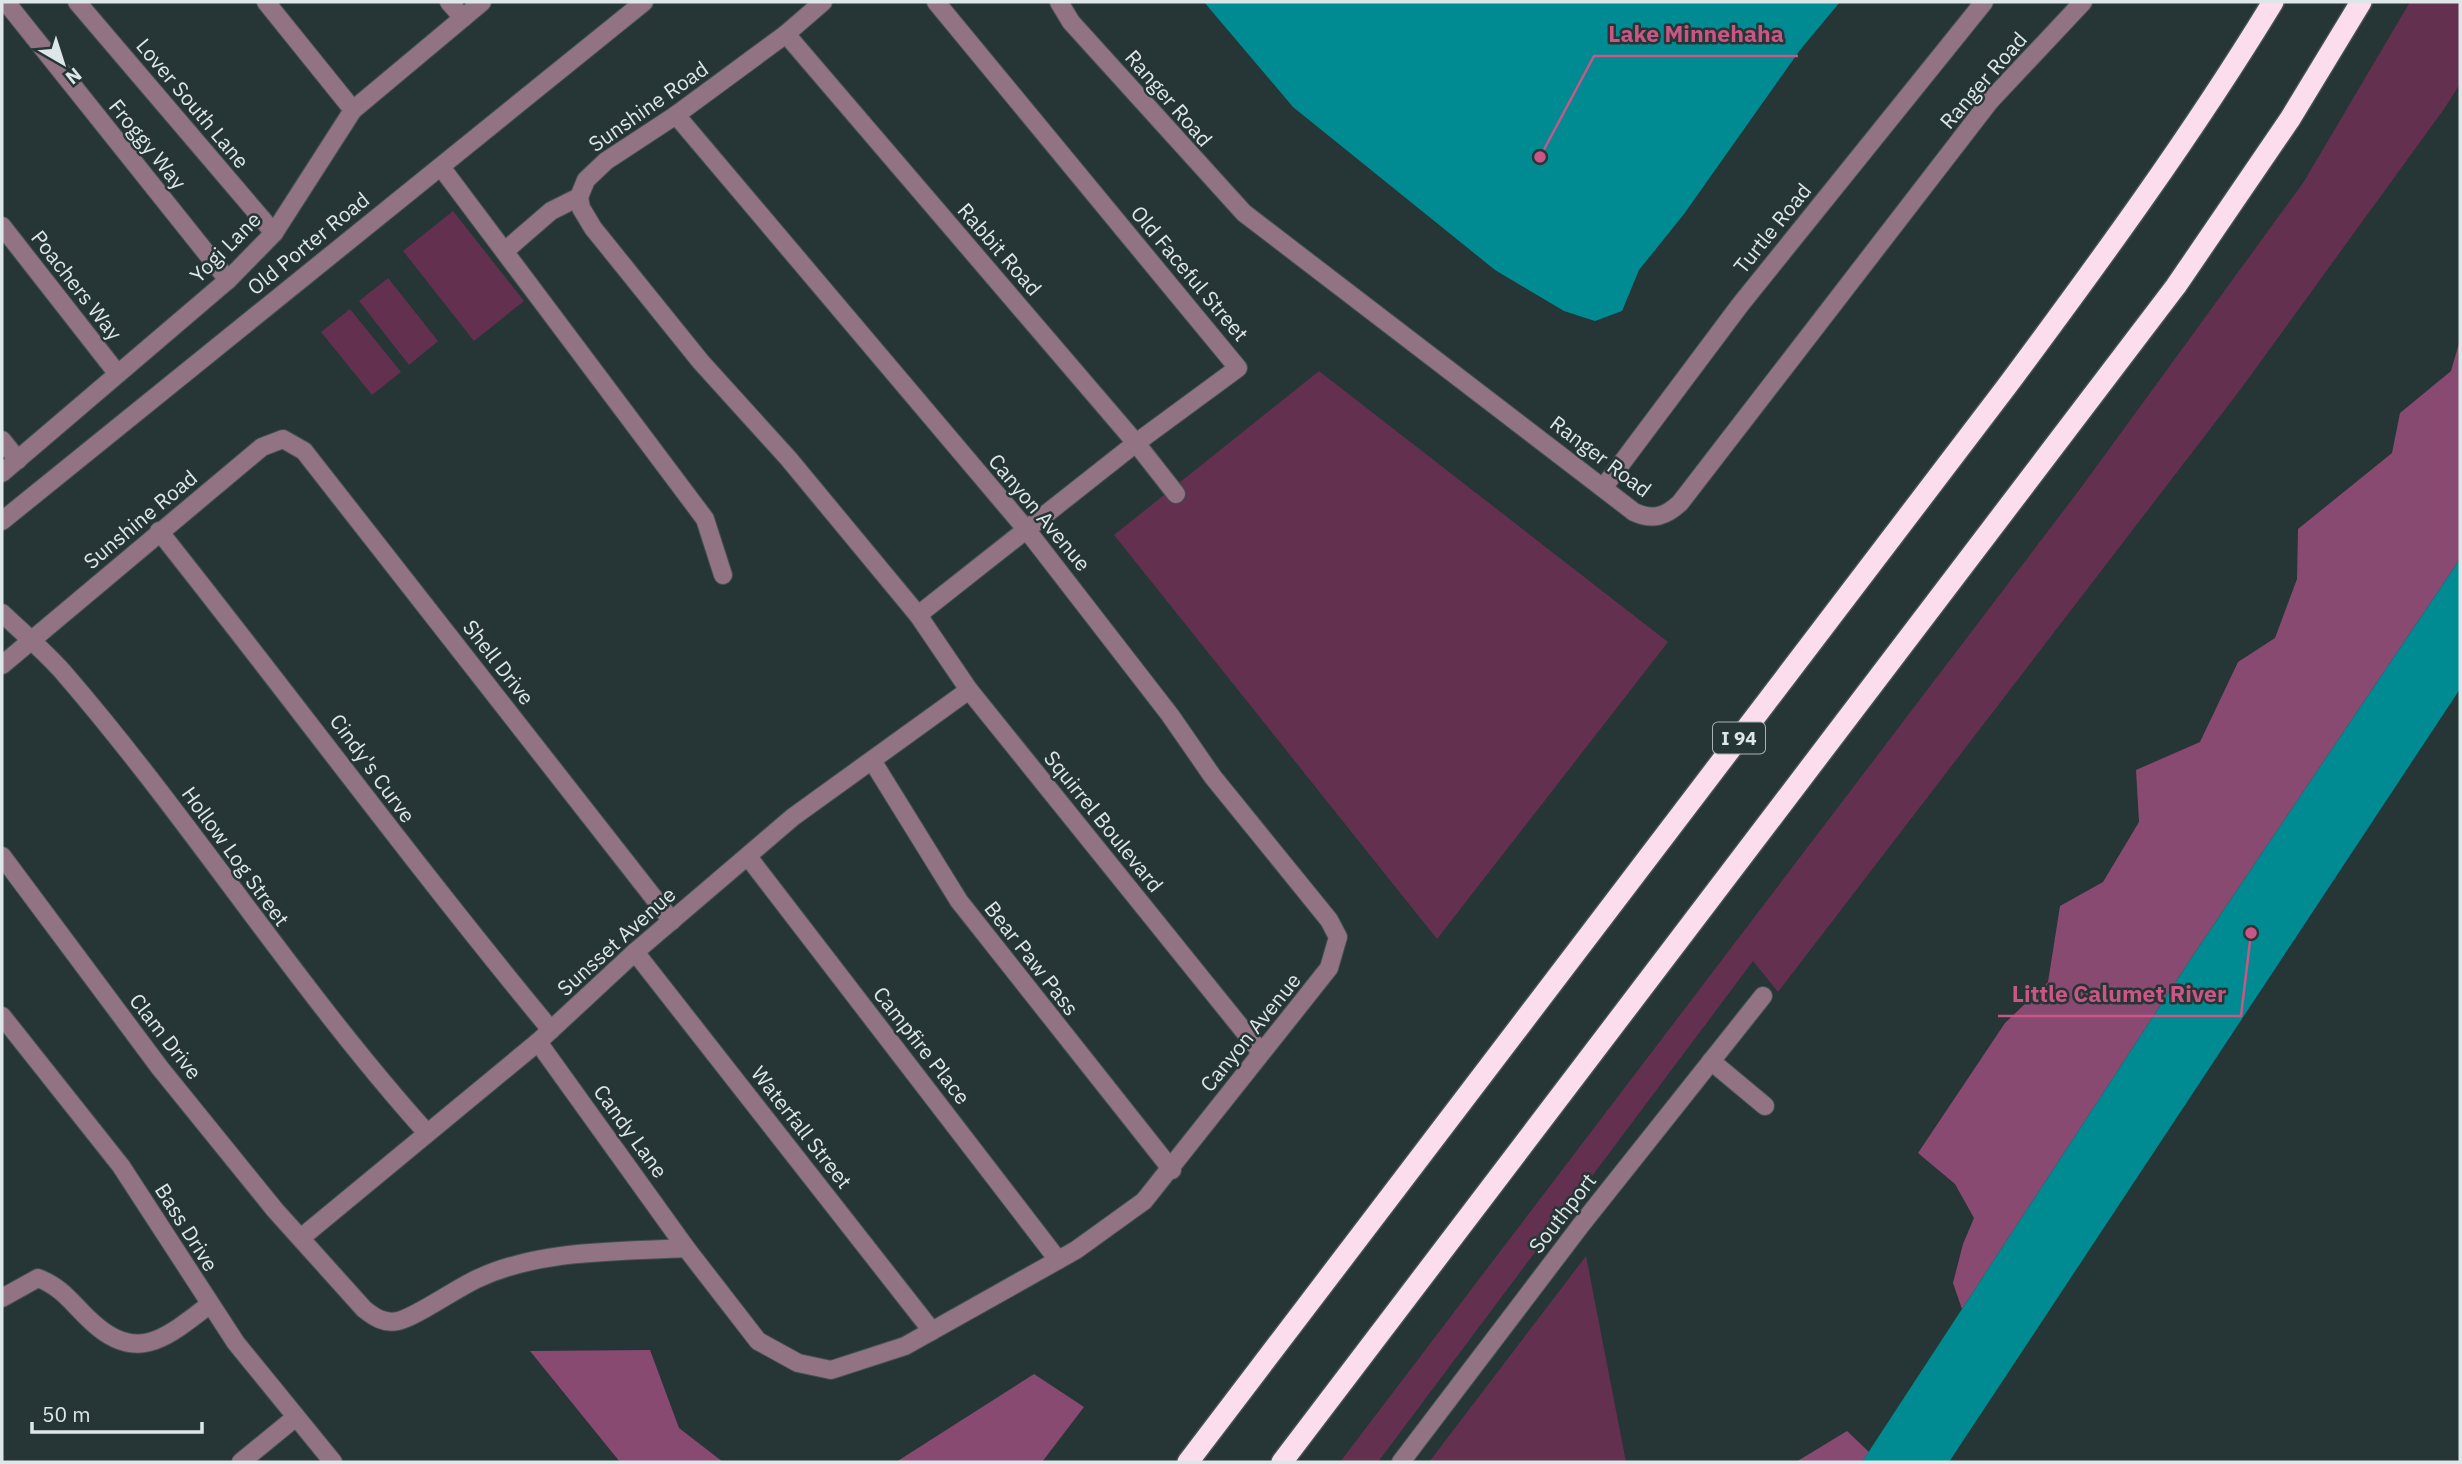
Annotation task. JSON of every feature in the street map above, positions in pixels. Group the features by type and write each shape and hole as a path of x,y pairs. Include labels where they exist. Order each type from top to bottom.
{"highway":[{"name":"I 94","path":"1188,1462 2007,386 2115,240 2228,75 2273,2"},
{"path":"1282,1462 2168,296 2290,119 2361,2"}],"street":[{"name":"Lover South Lane","path":"77,2 274,233"},
{"path":"266,2 353,110"},
{"path":"449,2 463,18"},
{"name":"Yogi Lane","path":"2,473 228,281 274,233 353,110 482,2"},
{"name":"Old Porter Road","path":"2,521 644,2"},
{"name":"Sunshine Road","path":"506,250 551,211 579,197 586,180 595,170 676,115 786,34 823,2"},
{"name":"Old Faceful Street","path":"918,615 1136,443 1238,368 936,2"},
{"name":"Ranger Road","path":"1059,2 1080,32 1244,214 1643,517 1662,516 1681,503 1990,101 2083,2"},
{"name":"Turtle Road","path":"1603,488 1749,294 1984,2"},
{"name":"Froggy Way","path":"5,3 228,281"},
{"name":"Rabbit Road","path":"786,34 1136,443 1176,494"},
{"name":"Canyon Avenue","path":"676,115 1026,529 1163,705 1213,777 1335,929 1338,946 1329,968 1260,1051 1172,1170 1144,1201 1058,1259 905,1346 831,1370 798,1363 758,1340 686,1248"},
{"path":"441,167 506,250 705,519 723,575"},
{"path":"579,197 581,208 593,228 701,362 788,458 918,615"},
{"name":"Poachers Way","path":"2,226 117,373"},
{"name":"Sunshine Road","path":"30,641 262,447 283,439"},
{"name":"Shell Drive","path":"283,439 304,451 672,921"},
{"path":"2,440 18,460"},
{"name":"Cindy's Curve","path":"159,531 295,701 545,1036"},
{"name":"Hollow Log Street","path":"2,613 61,670 160,792 285,961 383,1084 427,1133"},
{"name":"Squirrel Boulevard","path":"918,615 969,690 1260,1051"},
{"path":"2,665 30,641"},
{"name":"Sunsset Avenue","path":"302,1237 545,1036 635,952 749,858 793,817 873,762 969,690"},
{"name":"Bear Paw Pass","path":"873,762 959,901 1172,1170"},
{"name":"Clam Drive","path":"2,856 160,1068 275,1210 302,1237"},
{"name":"Campfire Place","path":"749,858 1058,1259"},
{"name":"Waterfall Street","path":"635,952 932,1331"},
{"name":"Southport","path":"1401,1462 1581,1225 1763,996"},
{"name":"Bass Drive","path":"2,1016 121,1166 209,1305 333,1462"},
{"name":"Candy Lane","path":"545,1036 686,1248"},
{"path":"1712,1061 1765,1106"},
{"path":"302,1237 364,1309 379,1320 398,1321 480,1277 526,1263 579,1254 686,1248"},
{"path":"2,1297 38,1278 60,1287 92,1322 116,1342 145,1346 174,1332 209,1305"},
{"path":"241,1462 296,1417"}],"shaded area":[{"path":"2410,2 2460,2 2460,84 2240,390 1778,992 1753,961 1378,1462 1340,1462 2080,489 2303,183"},
{"path":"453,211 524,301 474,341 403,251"},
{"path":"388,278 438,341 409,365 359,301"},
{"path":"350,309 401,372 372,395 321,332"},
{"path":"2460,340 2460,559 2194,954 1962,1309 1953,1283 1963,1244 1974,1218 1955,1184 1918,1153 2005,1023 2048,982 2060,906 2103,882 2139,822 2136,770 2200,742 2238,662 2275,638 2297,579 2298,529 2392,453 2400,413 2451,371"},
{"path":"1319,371 1668,642 1437,939 1114,535"},
{"path":"1586,1256 1626,1462 1429,1462"},
{"path":"650,1350 679,1428 723,1462 620,1462 530,1351"},
{"path":"1034,1374 1084,1407 1042,1462 896,1462"},
{"path":"1847,1431 1869,1452 1862,1462 1796,1462"}],"water":[{"path":"1204,2 1840,2 1800,50 1684,214 1639,270 1622,311 1595,321 1564,311 1495,270 1293,107"},
{"path":"2460,559 2460,689 1949,1462 1862,1462 2194,954"}],"place":[{"name":"Lake Minnehaha","path":"1540,157"},
{"name":"Little Calumet River","path":"2251,933"}]}
